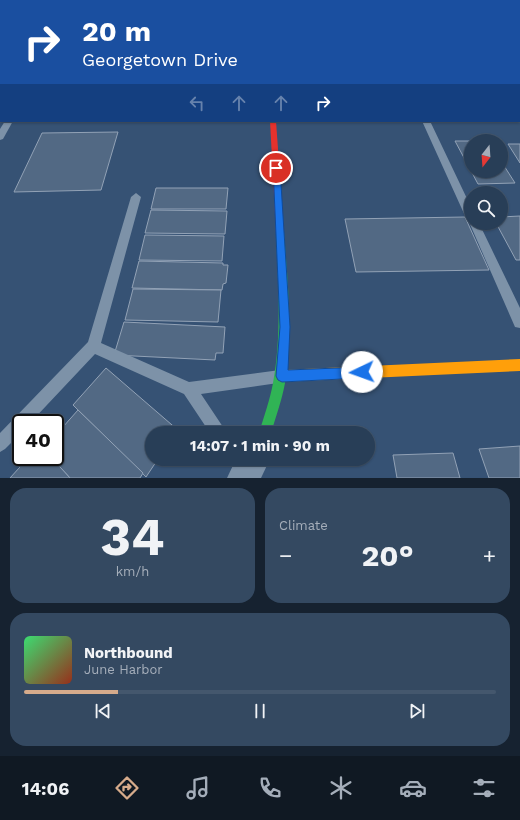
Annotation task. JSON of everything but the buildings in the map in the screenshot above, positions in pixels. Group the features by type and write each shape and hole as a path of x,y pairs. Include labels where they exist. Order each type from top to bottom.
{"street":[{"path":"268,426 275,410 282,376 285,327 273,122"},
{"path":"282,376 520,364"}],"lane":[{"path":"0,137 8,122"},
{"path":"426,122 464,203"},
{"path":"0,444 92,346 136,197"},
{"path":"477,230 520,322"},
{"path":"92,346 189,390 214,426"},
{"path":"189,390 282,376"}],"traffic: fast":[{"path":"267,426 279,383 284,334 280,233"}],"traffic: slow":[{"path":"282,376 520,365"}],"traffic: jam":[{"path":"273,122 280,233"}],"route":[{"path":"276,168 285,327 282,376 362,372"}]}
